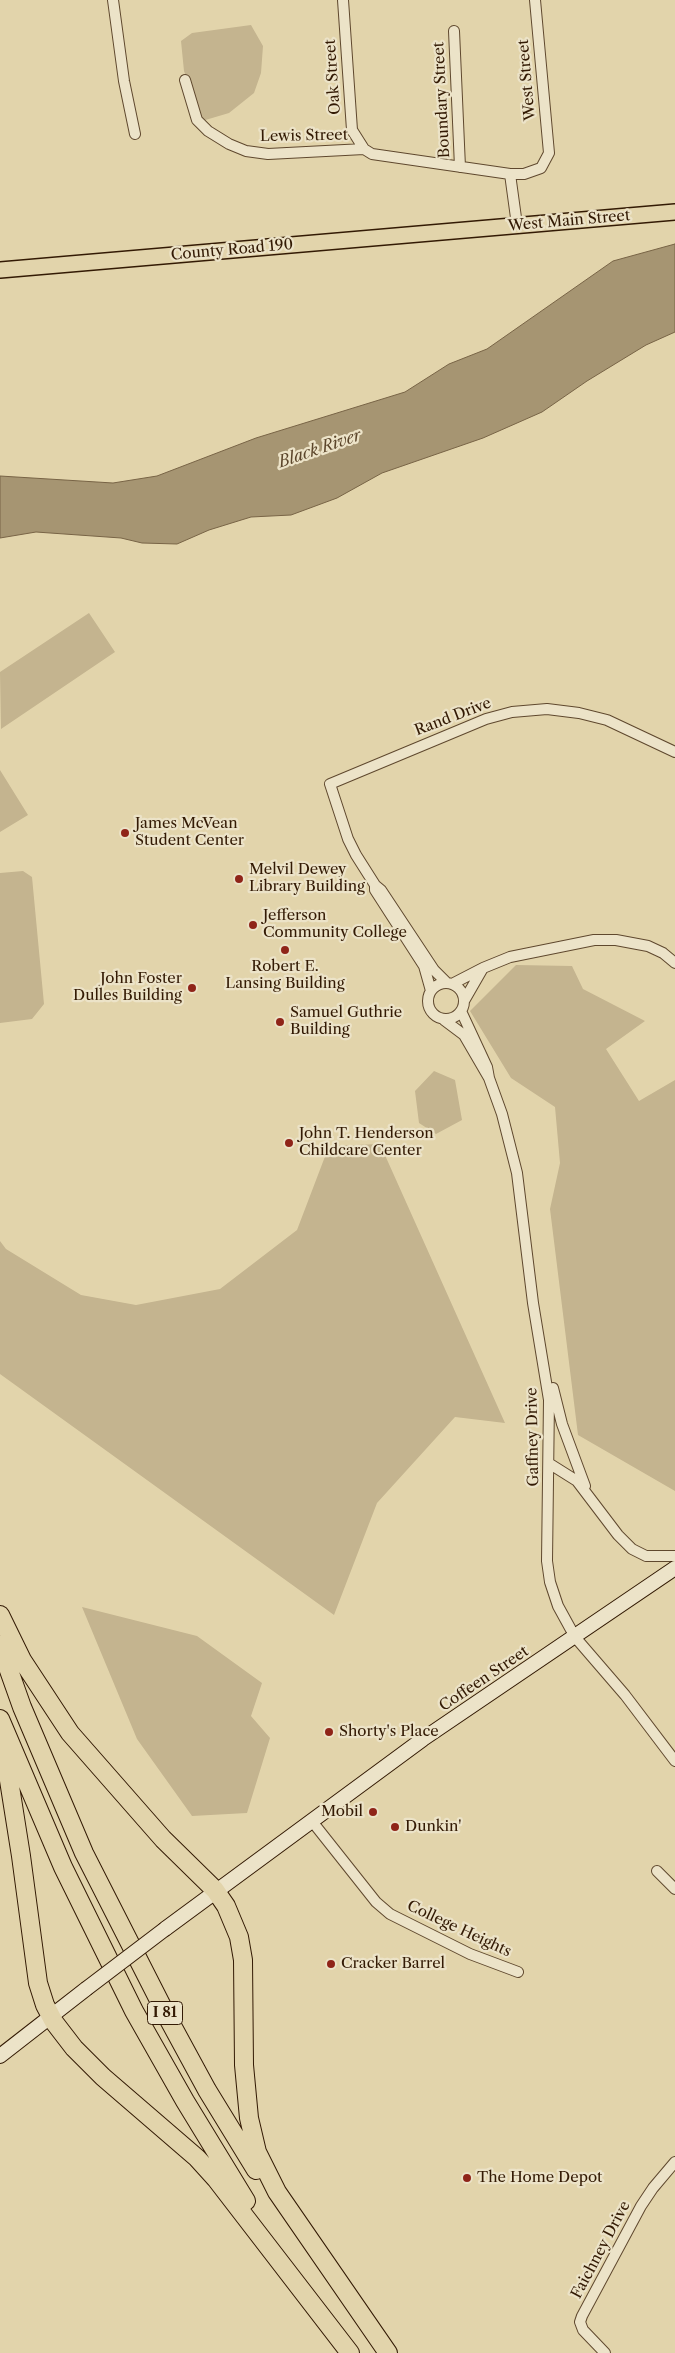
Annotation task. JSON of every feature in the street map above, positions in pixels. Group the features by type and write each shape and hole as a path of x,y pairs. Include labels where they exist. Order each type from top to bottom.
{"highway":[{"path":"0,1615 22,1660 70,1732 163,1839 216,1890 226,1906 239,1937 243,1960 244,2066 249,2118 257,2152 277,2192 388,2353"},
{"name":"I 81","path":"0,1645 22,1707 69,1820 169,2020 207,2090 275,2199 345,2302 383,2353"},
{"name":"I 81","path":"0,1719 63,1867 134,2011 185,2101 263,2228 350,2353"},
{"path":"0,1748 8,1774 17,1829 38,1983 51,2017 74,2048 103,2077 197,2158 216,2179 350,2353"}],"main road":[{"name":"West Main Street","path":"464,230 675,212"},
{"name":"County Road 190","path":"0,270 464,230"},
{"name":"Coffeen Street","path":"0,2056 216,1890 423,1739 675,1568"}],"street":[{"path":"113,0 124,81 135,134"},
{"name":"Oak Street","path":"342,0 352,130 364,149"},
{"name":"West Street","path":"535,0 544,85 548,157"},
{"name":"Boundary Street","path":"454,31 460,167"},
{"name":"Lewis Street","path":"185,80 197,120 208,131 229,144 246,151 268,154 364,149 372,154 510,174 524,174 536,171 545,164 548,157"},
{"path":"510,174 517,225"},
{"name":"Rand Drive","path":"375,885 348,839 330,784 486,719 512,712 547,709 579,713 607,720 675,752"},
{"path":"375,885 381,890 434,970 449,983 461,990 463,1006"},
{"path":"375,885 376,890 424,966 431,991"},
{"path":"483,968 463,1006 454,1018 444,1020 435,1016 429,1009 427,999 436,985 449,983 483,968 510,957 594,940 616,940 648,946 675,963"},
{"name":"Gaffney Drive","path":"463,1006 487,1067 502,1114 517,1173 533,1302 545,1366 549,1400 550,1464 547,1561 550,1582 558,1606 575,1636 625,1695 675,1761"},
{"name":"Gaffney Drive","path":"444,1020 464,1035 489,1078"},
{"path":"545,1366 562,1424 591,1498"},
{"path":"550,1464 577,1481 618,1535 632,1549 646,1556 675,1556"},
{"name":"College Heights","path":"311,1820 376,1902 390,1914 470,1954 518,1972"},
{"path":"657,1871 675,1889"},
{"name":"Faichney Drive","path":"604,2353 583,2330 580,2322 582,2316 642,2206 653,2188 675,2162"}],"shaded area":[{"path":"251,25 263,46 261,73 254,93 229,113 202,121 184,71 181,41 192,33"},
{"path":"89,613 115,652 1,729 0,672"},
{"path":"0,770 28,815 0,832"},
{"path":"23,871 32,877 44,1004 32,1019 0,1023 0,873"},
{"path":"516,965 572,966 583,989 645,1021 606,1049 639,1101 675,1080 675,1491 578,1435 550,1209 560,1163 555,1107 511,1078 470,1011"},
{"path":"434,1071 455,1080 462,1120 436,1134 419,1123 415,1091"},
{"path":"380,1144 505,1423 455,1417 377,1503 334,1615 0,1374 0,1241 6,1249 81,1295 136,1305 220,1289 297,1230 329,1146"},
{"path":"82,1607 197,1636 262,1683 251,1716 270,1738 247,1813 192,1816 137,1739"}],"water":[{"name":"Black River","path":"675,244 675,332 646,345 587,381 542,412 483,438 382,473 337,498 291,515 251,517 209,530 177,544 142,543 121,538 36,532 0,538 0,476 113,483 157,476 256,438 405,392 449,364 487,349 613,261"}],"place":[{"name":"James McVean Student Center","path":"125,833"},
{"name":"Melvil Dewey Library Building","path":"239,879"},
{"name":"Jefferson Community College","path":"253,925"},
{"name":"Robert E. Lansing Building","path":"285,950"},
{"name":"John Foster Dulles Building","path":"192,988"},
{"name":"Samuel Guthrie Building","path":"280,1022"},
{"name":"John T. Henderson Childcare Center","path":"289,1143"},
{"name":"Shorty's Place","path":"329,1732"},
{"name":"Mobil","path":"373,1812"},
{"name":"Dunkin'","path":"395,1827"},
{"name":"Cracker Barrel","path":"331,1964"},
{"name":"The Home Depot","path":"467,2178"}]}
